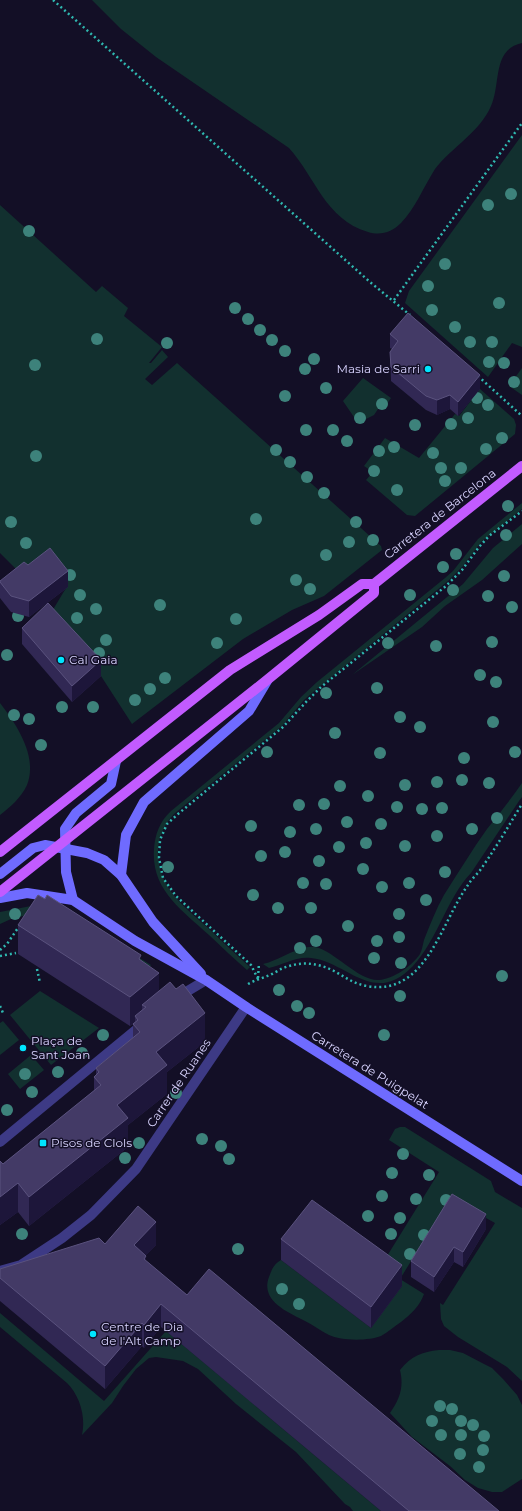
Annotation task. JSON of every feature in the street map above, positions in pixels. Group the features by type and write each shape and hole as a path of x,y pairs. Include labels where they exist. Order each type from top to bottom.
{"main road":[{"name":"Carretera de Barcelona","path":"374,584 522,466"},
{"path":"0,852 230,670 319,615 362,584 374,584 374,593 63,845 0,892"}],"street":[{"path":"122,875 126,835 144,802 249,711 267,680"},
{"path":"73,900 66,872 63,845 65,829 76,813 111,784 116,761"},
{"path":"0,874 33,848 45,845 63,845 104,860 122,875 153,922 206,980"},
{"path":"0,898 27,893 73,900 135,941 206,980"},
{"path":"165,1006 206,980"},
{"name":"Carretera de Puigpelat","path":"206,980 246,1007 522,1181"},
{"name":"Carrer de Ruanes","path":"0,1271 21,1265 62,1238 91,1215 136,1169 246,1007"},
{"path":"0,1142 149,1019"}],"path":[{"path":"53,0 370,282 394,300 411,316"},
{"path":"394,300 522,123"},
{"path":"476,374 522,416"},
{"path":"258,979 251,965 176,896 164,878 161,869 159,849 160,840 167,824 283,727 321,687 446,586 462,570 489,536 522,511"},
{"path":"258,979 292,966 309,963 333,971 349,980 366,986 379,988 390,987 413,974 427,958 468,885 483,867 522,804"},
{"path":"0,950 7,944 19,926 25,924"},
{"path":"0,956 16,953"},
{"path":"258,979 259,964"},
{"path":"37,969 40,983"},
{"path":"0,1006 3,1013"}],"green space":[{"path":"92,0 522,0 522,43 512,47 506,52 499,68 491,106 480,124 435,169 415,204 401,223 390,231 377,234 353,226 341,218 322,196 289,148 156,57 121,29"},
{"path":"522,135 522,347 512,343 488,377 405,303 409,291"},
{"path":"0,205 96,292 102,286 128,308 124,316 162,347 149,363 151,363 162,350 168,357 145,379 152,385 177,363 381,546 382,550 324,596 292,610 243,639 132,724 101,676 48,618 66,588 65,583 24,577 0,553"},
{"path":"522,368 522,395 509,386"},
{"path":"363,378 391,398 384,408 380,406 374,415 358,423 343,401"},
{"path":"480,389 514,419 516,425 515,434 415,516 407,515 366,480 373,472 364,466 385,438 419,458 455,414 459,416"},
{"path":"522,503 522,509 481,542 463,566 448,581 304,700 282,726 174,814 167,822 161,835 158,850 159,863 166,885 180,902 250,967 247,970 179,908 163,888 154,863 155,843 161,823 171,811 279,723 301,697 317,682 453,571 478,539"},
{"path":"522,524 522,544 482,580 445,606 422,627 352,675 463,584 493,548"},
{"path":"0,703 13,721 24,742 30,763 30,774 25,790 8,809 0,815"},
{"path":"522,783 522,797 471,873 455,894 422,955 413,966 399,978 386,983 373,983 361,979 324,961 311,958 295,959 269,968 263,964 276,960 302,948 315,947 330,954 363,976 371,979 384,979 402,971 417,959 438,906 444,895 481,837"},
{"path":"31,906 101,934 151,965 144,975 27,915 11,919 0,924 0,912"},
{"path":"40,991 99,1028 51,1065 10,1015"},
{"path":"3,1021 19,1040 0,1055 0,1023"},
{"path":"31,1055 44,1070 20,1089 8,1074"},
{"path":"405,1127 491,1181 495,1192 522,1208 522,1381 507,1367 458,1337 444,1326 441,1319 440,1303 443,1305 495,1223 450,1198 400,1279 424,1294 418,1306 401,1322 381,1336 370,1339 355,1340 334,1337 277,1305 268,1293 267,1285 270,1274 275,1265 281,1260 371,1328 402,1286 379,1269 439,1172 389,1140 395,1129"},
{"path":"0,1313 104,1401 166,1331 381,1511 353,1511 296,1452 236,1404 198,1369 183,1361 156,1357 149,1358 136,1369 112,1403 82,1435 83,1421 81,1407 72,1388 0,1327"},
{"path":"450,1350 463,1353 492,1368 517,1395 522,1405 522,1479 502,1492 492,1492 478,1488 465,1480 450,1466 412,1437 390,1413 399,1398 402,1382 400,1370 413,1358 427,1352"}],"building":[{"name":"Masia de Sarri","path":"408,313 480,375 458,402 450,395 437,400 426,396 391,367 390,352 398,341 390,334"},
{"path":"50,548 68,571 29,601 11,596 0,581 24,562 28,565"},
{"name":"Cal Gaia","path":"48,603 101,660 72,686 22,628"},
{"path":"38,895 45,899 47,895 141,955 139,959 159,973 130,997 18,925"},
{"path":"170,982 176,989 183,984 205,1013 156,1052 167,1065 117,1105 128,1118 29,1197 18,1183 0,1197 0,1161 3,1164 101,1085 94,1077 99,1072 96,1068 140,1032 133,1024 138,1020 135,1016 146,1007 142,1005"},
{"path":"452,1194 486,1214 463,1252 454,1247 434,1277 411,1261"},
{"path":"312,1200 402,1265 371,1307 281,1239"},
{"path":"138,1206 156,1222 134,1245 146,1256 144,1259 187,1295 209,1269 499,1511 409,1511 161,1304 144,1325 142,1323 105,1366 0,1278 0,1269 99,1238 105,1244"}],"place":[{"name":"Masia de Sarri","path":"428,369"},
{"name":"Cal Gaia","path":"61,660"},
{"name":"Plaça de Sant Joan","path":"23,1048"},
{"name":"Pisos de Clols","path":"43,1143"},
{"name":"Centre de Dia de l'Alt Camp","path":"93,1334"}]}
